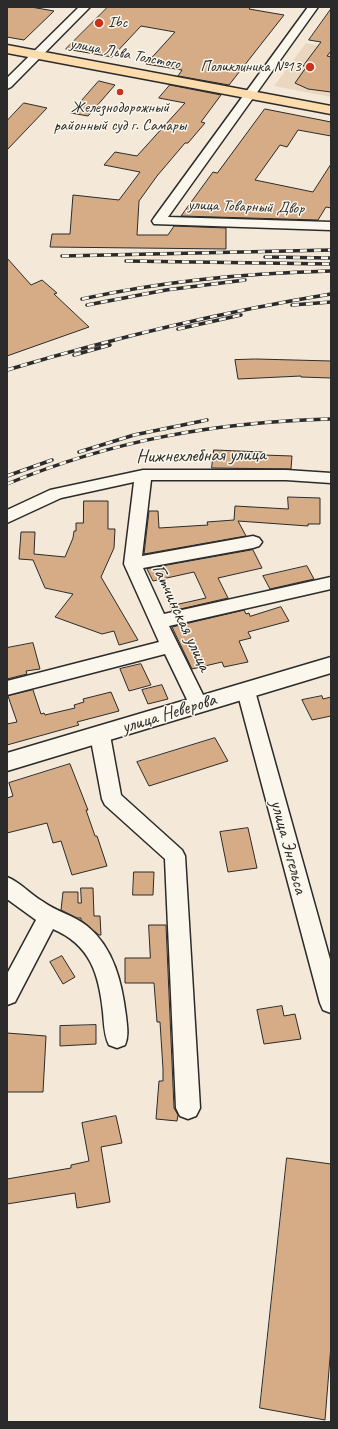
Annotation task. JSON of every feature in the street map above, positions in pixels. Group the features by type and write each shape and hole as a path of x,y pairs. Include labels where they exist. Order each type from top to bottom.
{"main road":[{"name":"улица Льва Толстого","path":"7,49 331,110"}],"street":[{"path":"7,85 85,7"},
{"path":"251,95 313,7"},
{"name":"улица Товарный Двор","path":"251,95 159,221 331,226"},
{"name":"Нижнехлебная улица","path":"7,517 56,494 143,475 286,475 331,478"},
{"name":"Гатчинская улица","path":"143,475 133,564 158,622 199,705"},
{"path":"133,564 253,542"},
{"path":"158,622 331,583"},
{"path":"7,688 170,646"},
{"name":"улица Неверова","path":"7,762 331,665"},
{"name":"улица Энгельса","path":"246,691 331,1003"},
{"path":"100,735 112,799 175,856 188,1108"},
{"path":"7,886 25,902 49,917 78,931 95,947 110,978 117,1038"},
{"path":"7,995 49,917"}],"shaded area":[{"name":"Поликлиника №13","path":"306,43 331,48 331,97 274,86"}],"building":[{"path":"7,7 31,7 54,11 24,40 7,37"},
{"path":"108,7 251,7 249,9 284,15 229,85 178,76 182,70 146,64 175,32 141,26 112,57 66,49"},
{"path":"331,9 331,51 327,56 331,57 331,92 308,89 295,83 307,66 303,66 321,42 309,40"},
{"path":"99,81 115,85 88,116 71,113"},
{"path":"170,85 221,95 201,122 205,123 188,143 185,143 157,176 139,201 137,235 168,235 174,226 226,228 226,249 50,247 52,234 70,234 73,195 119,200 140,172 104,165 115,152 137,156 185,103 159,98"},
{"path":"24,103 47,108 7,150 7,121"},
{"path":"265,109 331,122 331,136 298,130 287,147 280,145 255,180 313,192 331,164 331,208 326,207 318,220 181,216 213,172 217,173"},
{"path":"7,258 31,285 42,280 57,293 54,294 89,327 7,356"},
{"path":"256,359 331,361 331,378 301,376 238,379 235,360"},
{"path":"214,450 263,452 263,455 292,456 291,469 212,468"},
{"path":"288,497 320,498 320,524 308,524 308,526 238,521 246,536 144,554 149,511 158,511 159,528 208,525 207,522 234,520 235,506 288,509"},
{"path":"84,501 108,501 108,529 115,529 114,548 101,577 138,640 119,645 114,631 102,634 55,617 73,594 45,588 33,560 19,559 21,532 35,532 34,554 65,557 73,538 74,531 76,531 76,523 83,523"},
{"path":"253,550 262,568 218,578 228,598 172,611 170,606 206,598 194,572 153,581 147,569"},
{"path":"307,566 314,579 270,589 263,576"},
{"path":"281,607 289,621 248,632 251,638 239,641 248,662 224,667 222,662 192,669 172,627 244,610 246,614 249,613 250,616"},
{"path":"33,643 40,669 26,671 27,674 7,679 7,648"},
{"path":"141,664 151,685 129,691 120,669"},
{"path":"162,685 168,699 148,704 142,690"},
{"path":"33,690 41,714 44,713 45,715 75,708 74,705 84,702 83,699 111,692 119,711 77,722 79,725 7,745 7,724 17,722 8,696"},
{"path":"322,696 323,699 331,697 331,716 312,720 302,700"},
{"path":"215,738 228,761 149,786 137,762"},
{"path":"70,764 88,810 86,810 107,866 72,875 61,841 53,843 47,823 7,833 7,798 13,796 9,783"},
{"path":"248,828 257,868 228,872 220,832"},
{"path":"134,872 154,872 153,895 133,895"},
{"path":"81,888 93,888 94,916 100,916 101,935 81,920 81,918 77,918 61,910 63,892 78,892 78,903 81,903"},
{"path":"149,925 166,925 174,1108 178,1115 177,1121 156,1119 159,1081 163,1081 163,1069 160,1022 157,1022 154,983 125,983 125,958 150,958"},
{"path":"62,956 75,977 63,984 50,962"},
{"path":"282,1006 284,1016 295,1014 301,1039 264,1044 257,1010"},
{"path":"96,1025 96,1044 60,1046 60,1026"},
{"path":"7,1033 46,1036 43,1092 7,1092"},
{"path":"116,1116 122,1143 101,1147 110,1202 77,1208 75,1193 7,1204 7,1179 71,1168 71,1165 89,1161 82,1123"},
{"path":"287,1158 331,1164 331,1345 325,1420 260,1408"}],"railway":[{"path":"62,256 331,250"},
{"path":"265,257 331,258"},
{"path":"126,261 331,264"},
{"path":"82,299 144,287 206,279 331,271"},
{"path":"87,305 166,290 245,280"},
{"path":"7,370 87,347 168,327 249,309 331,294"},
{"path":"292,305 331,302"},
{"path":"178,329 241,315"},
{"path":"74,355 110,345"},
{"path":"7,484 86,456 166,436 247,424 331,419"},
{"path":"79,452 134,435 207,420"},
{"path":"7,476 52,460"}],"place":[{"name":"Ibc","path":"99,23"},
{"name":"Поликлиника №13","path":"310,67"},
{"name":"Железнодорожный районный суд г. Самары","path":"120,92"}]}
